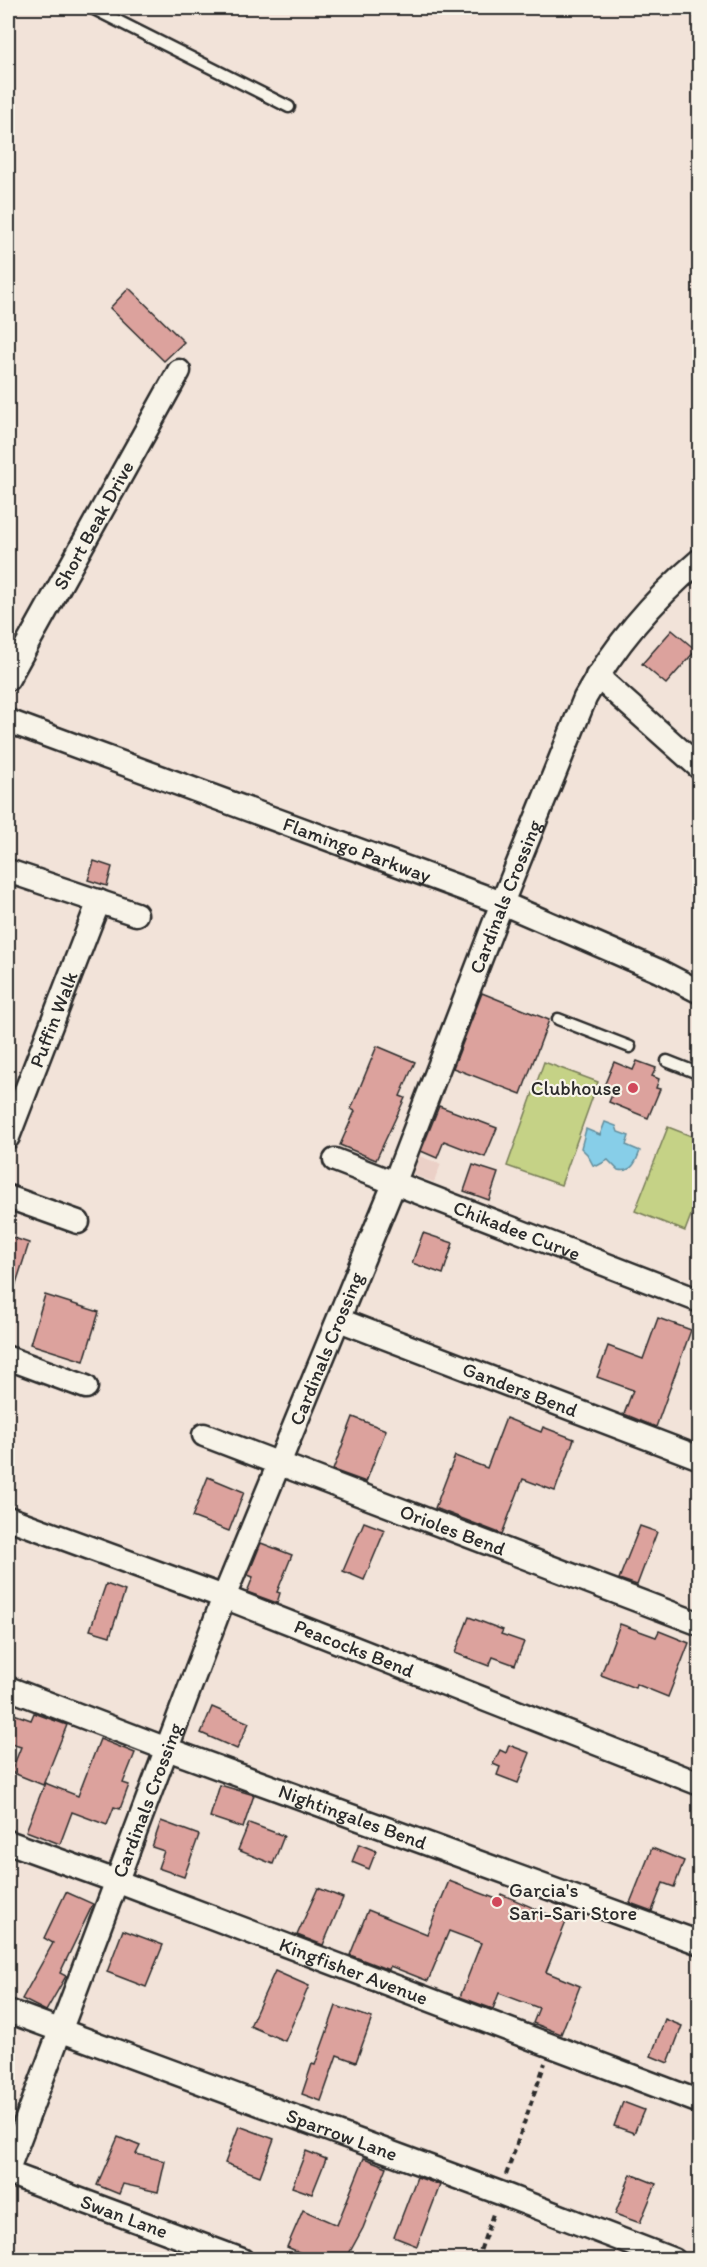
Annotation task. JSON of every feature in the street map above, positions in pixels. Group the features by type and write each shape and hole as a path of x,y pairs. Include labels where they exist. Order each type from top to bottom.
{"street":[{"name":"Short Beak Drive","path":"8,679 179,371"},
{"name":"Cardinals Crossing","path":"8,2171 58,2031 224,1597 394,1184 502,903 585,698 597,676 645,613 668,587 699,560"},
{"path":"597,676 699,768"},
{"name":"Flamingo Parkway","path":"8,721 502,903 659,971 699,992"},
{"path":"8,871 136,914"},
{"name":"Puffin Walk","path":"8,1137 99,901"},
{"name":"Chikadee Curve","path":"335,1160 699,1301"},
{"path":"8,1197 78,1222"},
{"name":"Ganders Bend","path":"339,1320 699,1458"},
{"path":"8,1358 86,1388"},
{"name":"Orioles Bend","path":"204,1435 699,1624"},
{"name":"Peacocks Bend","path":"8,1518 224,1597 699,1784"},
{"name":"Nightingales Bend","path":"8,1688 167,1749 699,1942"},
{"name":"Kingfisher Avenue","path":"8,1842 699,2102"},
{"name":"Sparrow Lane","path":"8,2011 674,2259"},
{"name":"Swan Lane","path":"8,2171 242,2259"}],"lane":[{"path":"92,8 289,107"},
{"path":"558,1019 630,1047"},
{"path":"667,1061 699,1074"}],"path":[{"path":"477,2259 551,2046"}],"shaded area":[{"path":"419,1156 441,1164 434,1182 413,1175"}],"green space":[{"path":"544,1062 598,1082 561,1185 507,1166"},
{"path":"668,1127 699,1139 699,1194 685,1231 635,1211"}],"water":[{"path":"605,1122 616,1126 618,1132 629,1136 626,1145 640,1151 635,1163 627,1170 618,1170 608,1160 597,1166 593,1165 581,1148 586,1129 600,1135"}],"building":[{"path":"129,288 184,342 164,361 110,308"},
{"path":"672,630 696,650 666,684 642,664"},
{"path":"94,861 112,867 107,886 88,880"},
{"path":"482,993 549,1020 521,1094 453,1068"},
{"path":"377,1046 415,1062 400,1096 405,1098 376,1160 340,1145 355,1111 351,1109"},
{"name":"Clubhouse","path":"637,1061 656,1068 652,1076 659,1079 656,1088 660,1089 648,1118 609,1102 614,1090 604,1086 614,1062 633,1070"},
{"path":"439,1106 497,1128 485,1157 444,1141 437,1158 421,1151"},
{"path":"473,1165 498,1173 489,1200 464,1191"},
{"path":"423,1233 453,1243 443,1274 412,1263"},
{"path":"8,1236 29,1243 11,1299 8,1299"},
{"path":"45,1295 99,1312 84,1361 30,1344"},
{"path":"658,1318 691,1330 656,1427 624,1414 633,1390 597,1377 608,1346 643,1359"},
{"path":"353,1417 386,1430 366,1482 333,1470"},
{"path":"506,1418 541,1432 543,1427 574,1439 555,1491 523,1479 502,1534 435,1508 455,1456 487,1468"},
{"path":"208,1477 244,1492 229,1531 192,1517"},
{"path":"364,1522 385,1530 364,1580 343,1571"},
{"path":"640,1526 657,1532 637,1585 619,1579"},
{"path":"261,1543 292,1555 277,1592 280,1593 277,1603 247,1592 253,1577 248,1575"},
{"path":"106,1584 125,1591 110,1636 90,1630"},
{"path":"469,1617 503,1630 501,1634 524,1642 515,1665 493,1657 489,1666 455,1653"},
{"path":"620,1624 656,1637 659,1631 689,1643 668,1697 636,1684 635,1688 601,1675"},
{"path":"212,1707 249,1723 237,1749 201,1733"},
{"path":"8,1712 31,1720 34,1713 67,1725 43,1785 11,1772 21,1747 8,1743"},
{"path":"100,1739 135,1753 123,1783 129,1785 120,1809 114,1807 107,1825 72,1812 60,1844 26,1831 45,1783 78,1796"},
{"path":"509,1745 530,1753 518,1783 497,1775 500,1767 493,1764 500,1750 506,1753"},
{"path":"220,1785 254,1795 243,1828 210,1817"},
{"path":"161,1821 199,1835 184,1877 158,1868 164,1851 152,1847"},
{"path":"249,1823 284,1836 273,1864 238,1850"},
{"path":"359,1844 376,1851 369,1869 352,1862"},
{"path":"652,1848 684,1861 674,1887 663,1883 652,1911 630,1903"},
{"path":"449,1881 499,1900 501,1894 566,1922 546,1972 580,1986 561,2034 533,2023 539,2008 499,1993 493,2009 460,1997 481,1943 449,1931 428,1981 390,1966 389,1970 350,1955 368,1910 427,1934"},
{"path":"318,1888 343,1898 323,1945 297,1935"},
{"path":"66,1892 93,1904 60,1973 66,1976 46,2011 22,1999 53,1943 44,1938"},
{"path":"123,1930 163,1945 146,1987 107,1972"},
{"path":"275,1971 309,1986 285,2041 250,2026"},
{"path":"336,2006 372,2018 356,2062 337,2055 321,2101 302,2094"},
{"path":"665,2019 682,2026 668,2063 651,2056"},
{"path":"623,2102 644,2110 634,2133 614,2126"},
{"path":"239,2126 274,2139 260,2176 225,2163"},
{"path":"118,2137 140,2146 136,2154 165,2161 158,2192 123,2184 119,2194 97,2185"},
{"path":"306,2151 326,2159 312,2194 292,2187"},
{"path":"364,2158 387,2167 363,2228 346,2259 315,2259 287,2247 303,2210 337,2225"},
{"path":"631,2174 656,2184 640,2223 615,2214"},
{"path":"417,2177 440,2185 417,2246 394,2237"}],"place":[{"name":"Clubhouse","path":"633,1088"},
{"name":"Garcia's Sari-Sari Store","path":"497,1902"}]}
